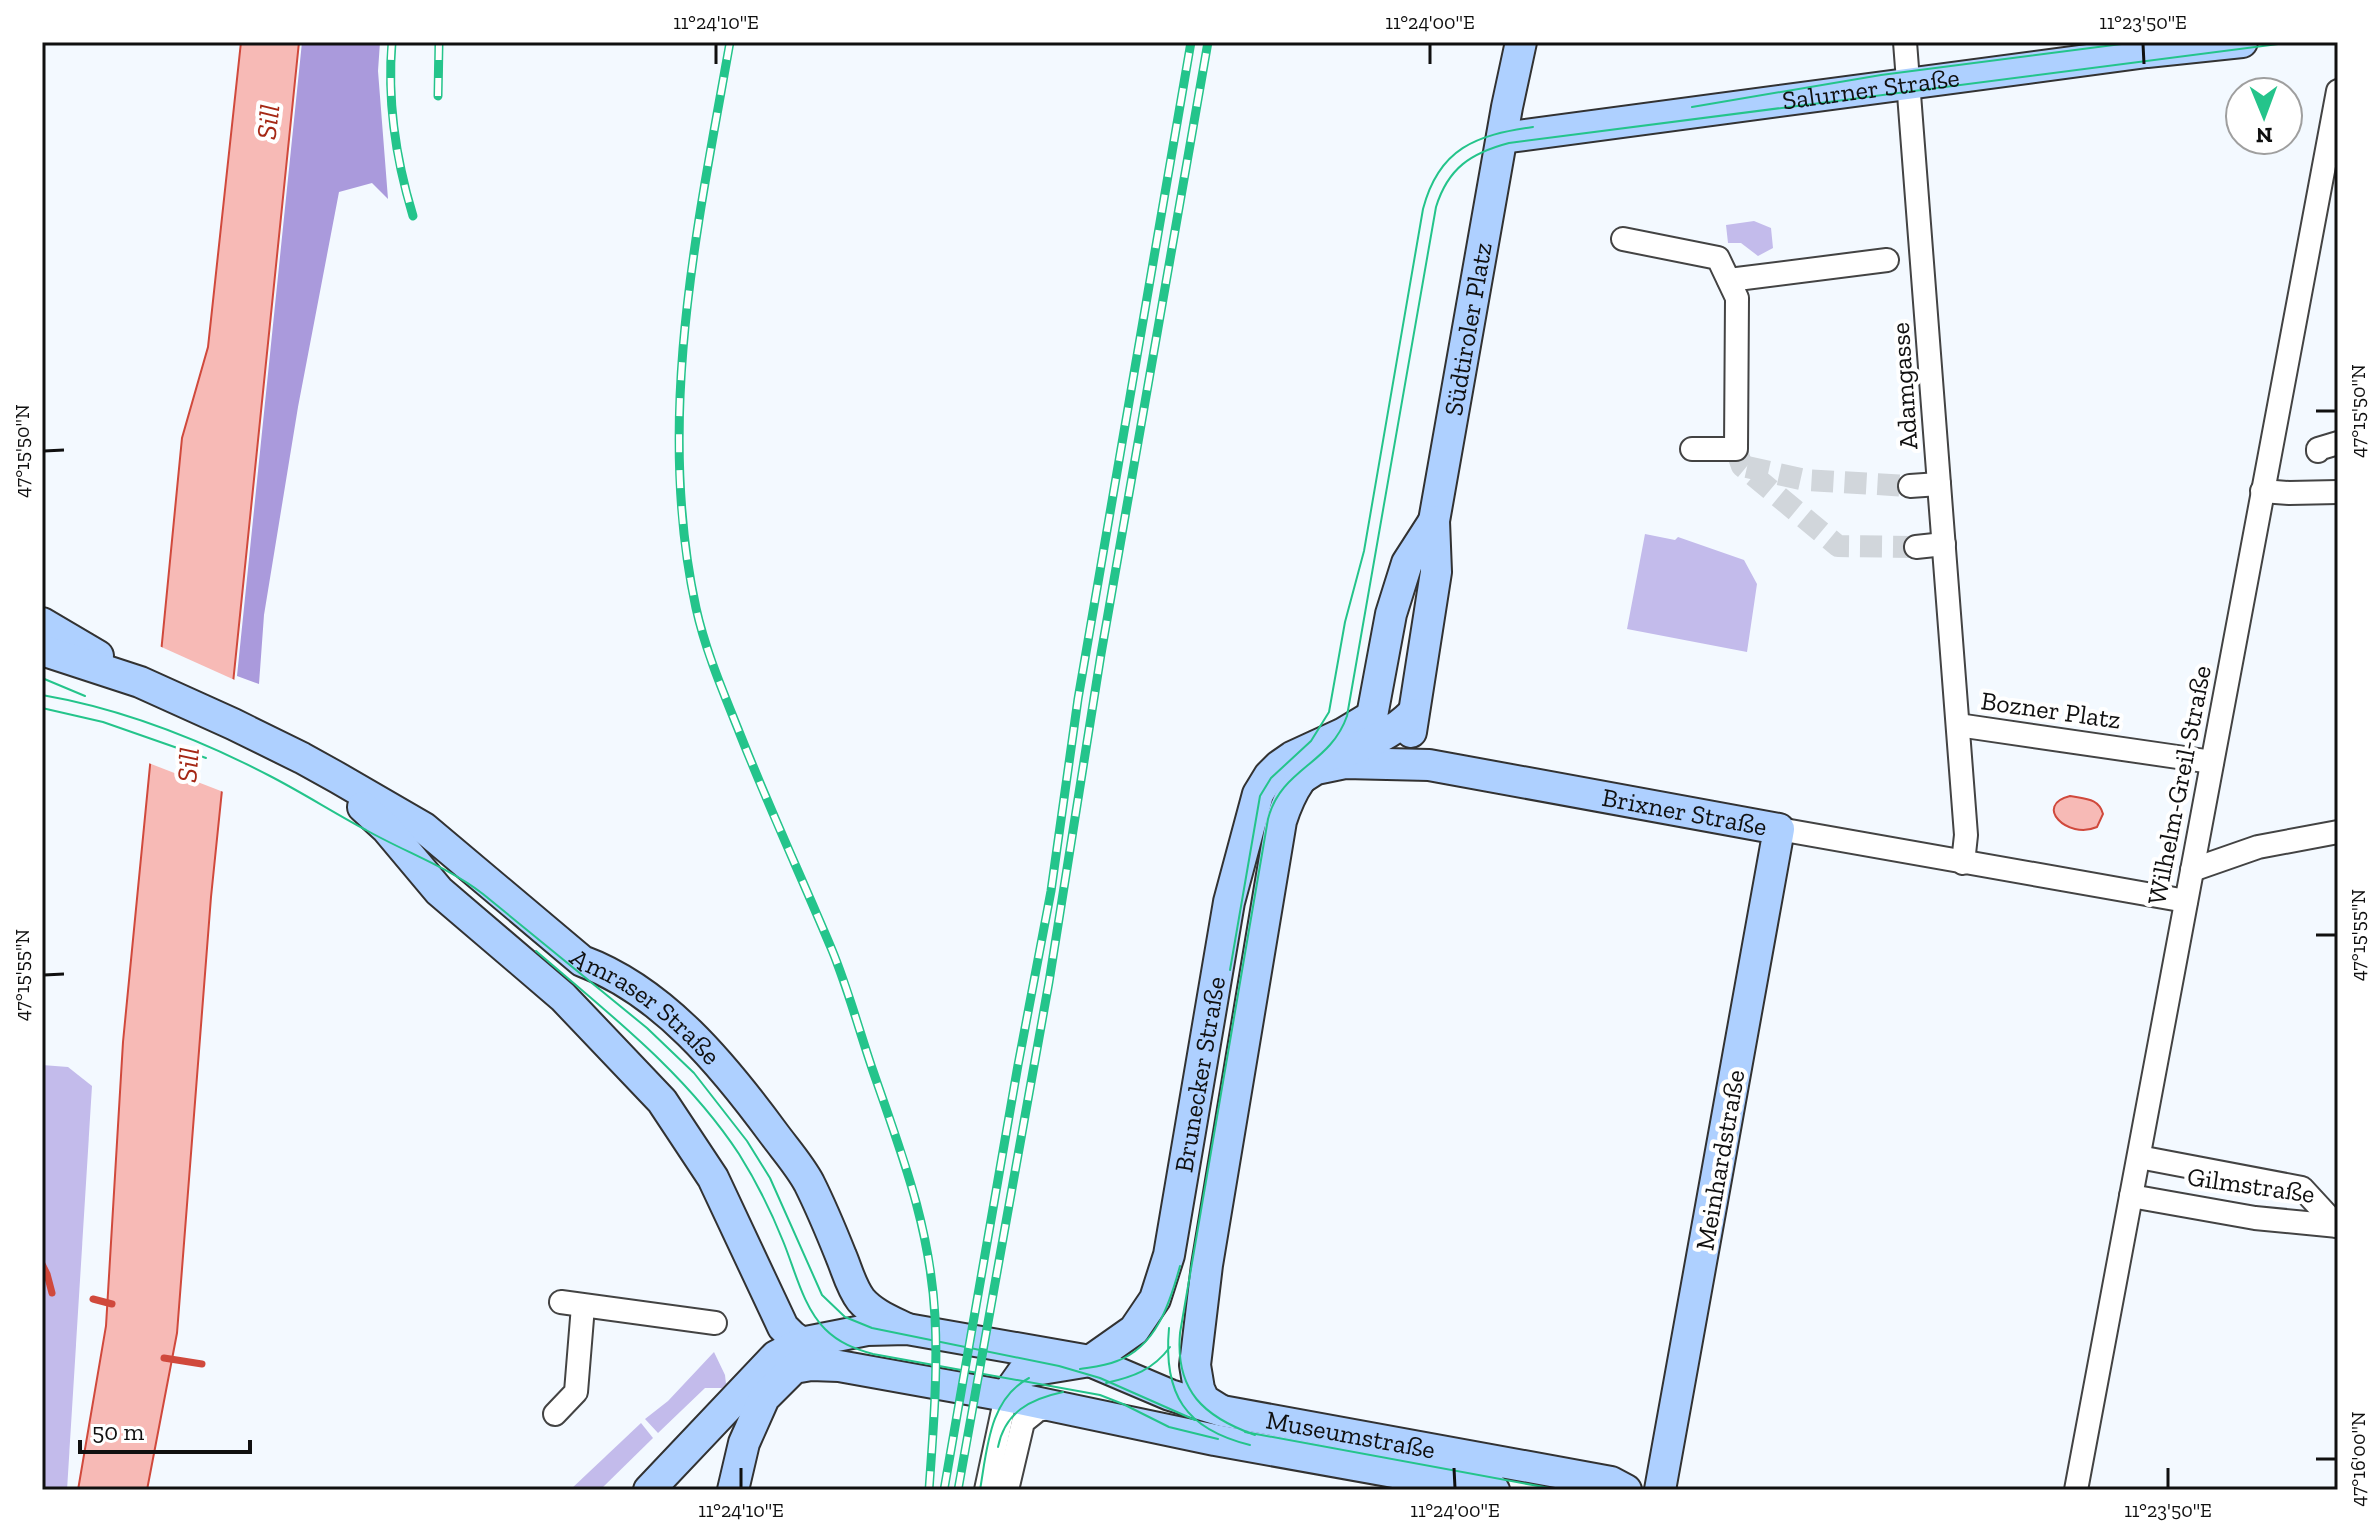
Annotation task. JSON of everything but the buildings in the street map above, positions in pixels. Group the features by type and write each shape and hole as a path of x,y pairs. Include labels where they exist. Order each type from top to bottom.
{"street":[{"name":"Südtiroler Platz","path":"1418,764 1420,760 1411,745 1412,714 1436,572 1434,521 1521,42"},
{"name":"Adamgasse","path":"1905,42 1958,725"},
{"name":"Salurner Straße","path":"1502,138 2242,42"},
{"name":"Wilhelm-Greil-Straße","path":"2076,1490 2338,91"},
{"path":"1623,239 1718,258 1737,298 1736,449 1692,449"},
{"path":"1729,280 1887,260"},
{"path":"1910,486 1939,484"},
{"path":"2262,491 2338,492"},
{"name":"Südtiroler Platz","path":"1376,726 1396,593 1407,563 1434,521"},
{"path":"1916,547 1944,544"},
{"name":"Amraser Straße","path":"42,623 140,682"},
{"name":"Amraser Straße","path":"42,650 140,682 233,724 302,758 424,828 582,961 601,968 654,1002 677,1022 741,1091 808,1180 861,1299 876,1313 907,1329"},
{"path":"1290,772 1316,763 1376,726 1398,728 1412,714"},
{"name":"Bozner Platz","path":"1963,863 1966,835 1958,725 2212,762"},
{"path":"1376,726 1394,756 1418,764"},
{"name":"Amraser Straße","path":"302,758 378,819 439,891 563,997 662,1101 713,1178 783,1327 790,1356"},
{"path":"1290,772 1345,763 1418,764"},
{"name":"Brixner Straße","path":"1418,764 1963,863"},
{"name":"Brunecker Straße","path":"1090,1361 1134,1330 1161,1285 1172,1239 1229,902 1258,794 1269,776 1290,772 1207,1265 1195,1365 1204,1400 1222,1411"},
{"name":"Meinhardstraße","path":"1660,1490 1779,829"},
{"path":"2192,870 2258,847 2338,832"},
{"path":"1963,863 2186,901"},
{"name":"Gilmstraße","path":"2139,1157 2302,1188 2338,1226"},
{"name":"Gilmstraße","path":"2131,1196 2255,1218 2338,1226"},
{"path":"555,1414 576,1392 572,1304 715,1323"},
{"name":"Museumstraße","path":"790,1356 867,1330 907,1329 1090,1361 1170,1395 1222,1411 1611,1482 1626,1490"},
{"path":"649,1490 790,1356"},
{"path":"733,1490 744,1443 764,1398 790,1356"},
{"name":"Museumstraße","path":"790,1356 1074,1409 1215,1440 1494,1490"},
{"path":"986,1490 1006,1396 1023,1372 1090,1361"},
{"path":"1170,1395 1186,1380 1195,1365"},
{"name":"Museumstraße","path":"1074,1409 1135,1410 1170,1395"},
{"path":"1007,1490 1023,1422 1038,1410 1074,1409"}],"shaded area":[{"path":"302,42 380,42 378,71 388,199 372,183 339,192 298,407 264,615 259,684 237,676"},
{"path":"1754,221 1771,228 1773,248 1758,256 1741,243 1728,243 1726,225"},
{"path":"1645,534 1675,540 1678,537 1744,560 1757,584 1747,652 1627,629"},
{"path":"42,1065 68,1067 92,1086 67,1490 42,1490"},
{"path":"714,1352 726,1384 722,1388 705,1388 658,1433 645,1419 668,1401"},
{"path":"641,1423 653,1438 600,1490 570,1490"}],"water":[{"name":"Sill","path":"241,42 299,42 211,897 177,1333 147,1490 78,1490 106,1326 123,1042 182,438 208,347"},
{"path":"2070,796 2091,800 2098,805 2103,814 2097,827 2075,829 2058,820 2054,806 2059,800"}],"pier":[{"path":"157,645 237,681 226,793 146,762"}],"waterway":[{"path":"42,1264 52,1293"},
{"path":"93,1299 112,1304"},
{"path":"164,1358 202,1364"}],"tunnel":[{"path":"1736,449 1742,466 1838,546 1916,547"},
{"path":"1747,467 1805,480 1910,486"}],"tram line":[{"path":"1692,107 1881,75 2137,42"},
{"path":"1255,1435 1221,1420 1196,1399 1182,1371 1180,1333 1268,819 1283,788 1329,746 1347,716 1436,207 1454,172 1472,157 1509,143 2294,42"},
{"path":"1230,970 1260,796 1271,778 1311,741 1329,712 1345,622 1364,551 1423,209 1430,188 1450,158 1463,148 1477,140 1533,127"},
{"path":"42,678 85,696"},
{"path":"42,695 102,708 159,726 215,749 441,868 483,894 647,1028 694,1073 747,1141 770,1178 822,1295 845,1317 872,1328 1059,1366 1100,1378 1195,1420"},
{"path":"42,708 103,722 206,758"},
{"path":"536,951 645,1045 718,1125 763,1196 811,1310 836,1338 873,1354 1100,1395 1169,1427 1218,1439"},
{"path":"1080,1369 1117,1361 1142,1345 1166,1309 1180,1266"},
{"path":"1169,1328 1170,1372 1183,1405 1209,1429 1250,1445"},
{"path":"1106,1383 1142,1371 1170,1347"},
{"path":"980,1490 988,1443 998,1412 1005,1399 1029,1378"},
{"path":"998,1447 1006,1425 1021,1409 1063,1392"},
{"path":"1245,1432 1560,1490"}],"railway":[{"path":"392,42 394,130 413,216"},
{"path":"438,96 439,42"},
{"path":"730,42 705,182 685,324 679,466 684,537 696,608 709,654 749,757 838,965 921,1221 932,1284 936,1338 929,1490"},
{"path":"944,1490 1051,891 1078,699 1191,42"},
{"path":"958,1490 1049,982 1101,654 1208,42"}]}
